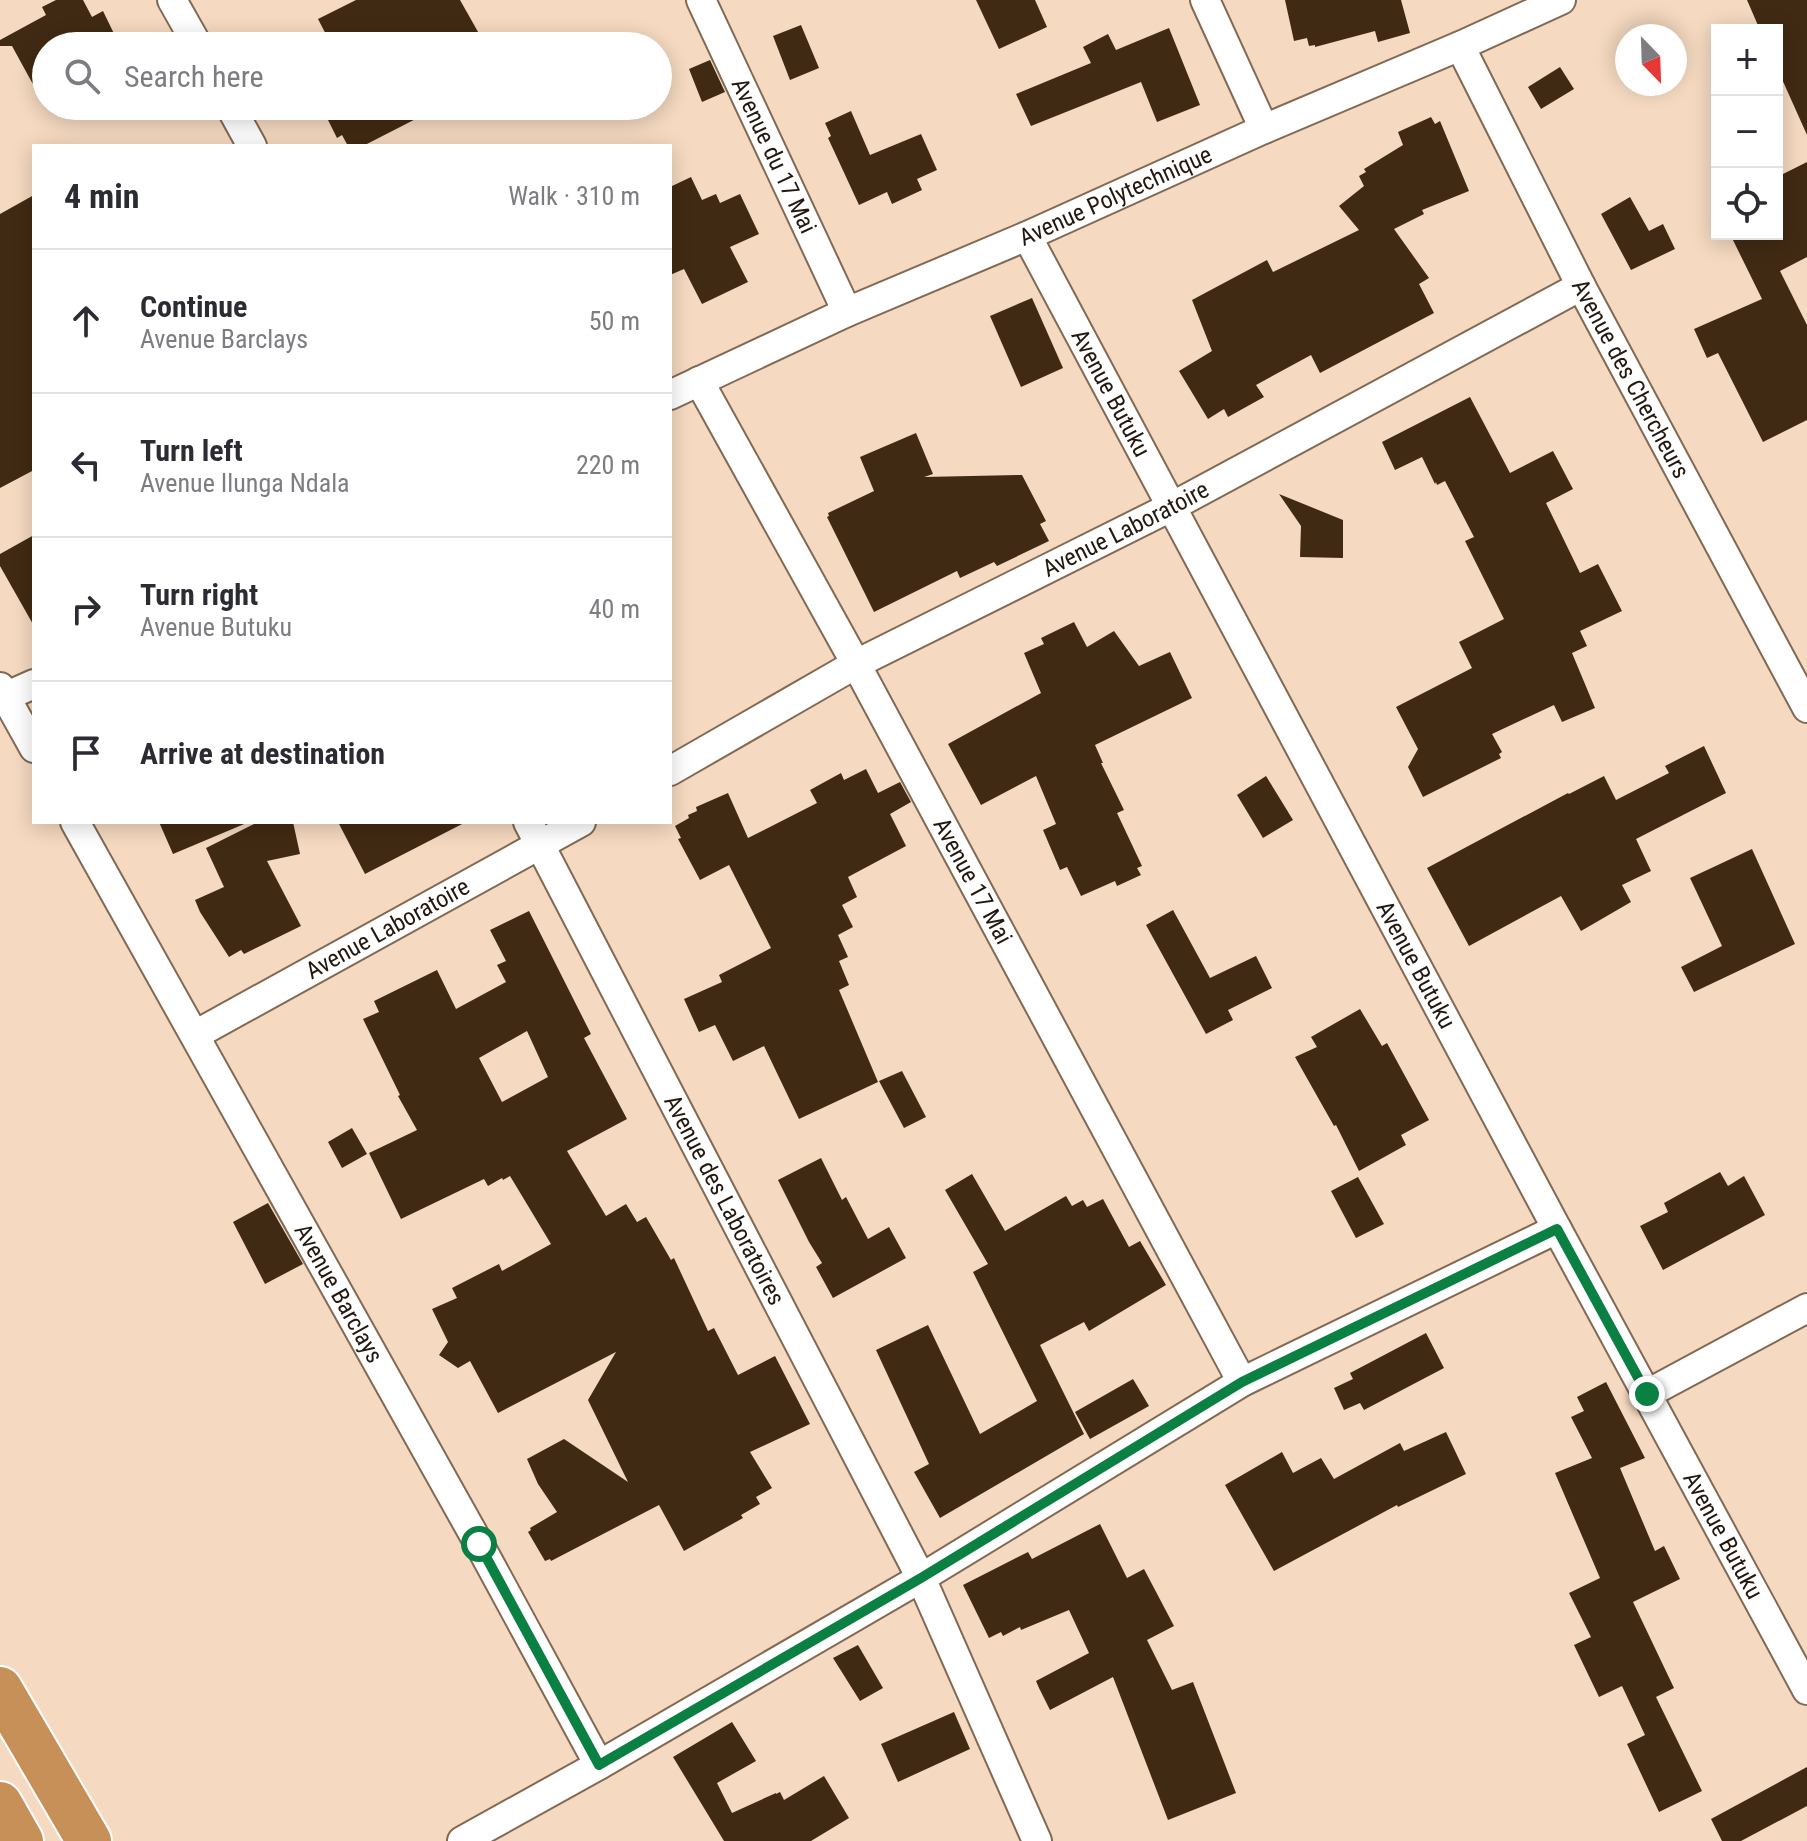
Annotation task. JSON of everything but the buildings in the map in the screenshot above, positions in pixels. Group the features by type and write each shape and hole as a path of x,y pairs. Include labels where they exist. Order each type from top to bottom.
{"highway":[{"path":"0,1689 89,1841"},
{"path":"0,1804 21,1841"}],"street":[{"path":"172,0 190,32"},
{"name":"Avenue du 17 Mai","path":"701,0 847,312"},
{"path":"1205,0 1264,129"},
{"name":"Avenue Polytechnique","path":"672,394 847,312 1027,236 1561,0"},
{"name":"Avenue des Chercheurs","path":"1460,46 1581,286 1807,708"},
{"path":"238,120 251,144"},
{"name":"Avenue Butuku","path":"1027,236 1807,1690"},
{"name":"Avenue Laboratoire","path":"672,770 856,664 1171,507 1581,286"},
{"name":"Avenue 17 Mai","path":"699,381 856,664 1242,1382"},
{"path":"32,685 2,694 32,745"},
{"name":"Avenue Barclays","path":"76,824 479,1544 599,1765"},
{"name":"Avenue Laboratoire","path":"195,1035 534,834 573,824"},
{"name":"Avenue des Laboratoires","path":"534,834 921,1578 1037,1841"},
{"path":"462,1841 921,1578 1242,1382 1557,1229"},
{"path":"1647,1394 1807,1308"}],"route":[{"path":"479,1544 599,1765 921,1578 1242,1382 1557,1229 1647,1394"}]}
